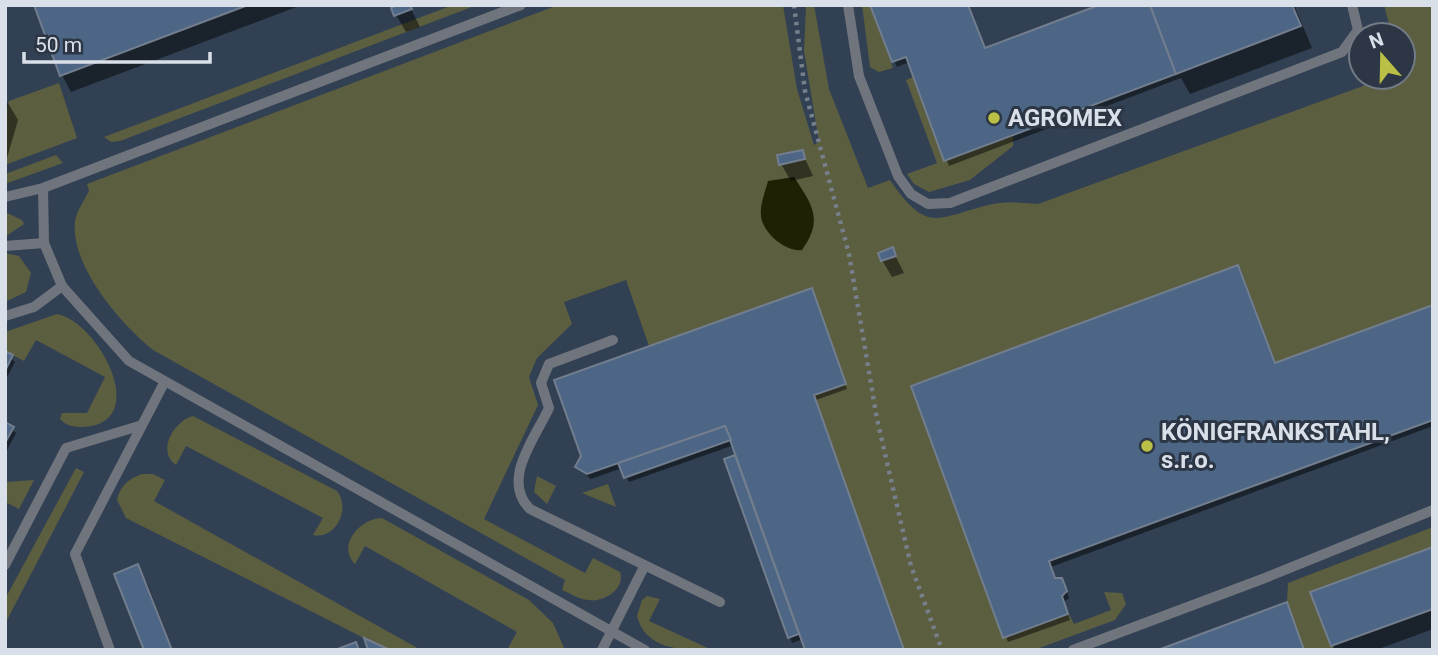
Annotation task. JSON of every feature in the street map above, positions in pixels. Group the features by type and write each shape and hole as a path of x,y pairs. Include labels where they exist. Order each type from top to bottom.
{"lane":[{"path":"5,197 43,188 521,5"},
{"path":"848,5 859,76 898,176 912,194 928,204 950,203 1342,52 1358,30 1352,5"},
{"path":"43,188 44,243 62,286 129,361 645,650"},
{"path":"5,246 44,243"},
{"path":"5,316 34,307 62,286"},
{"path":"613,340 549,364 541,383 549,408 517,475 516,488 530,509 720,602"},
{"path":"110,650 75,554 139,426 164,383"},
{"path":"5,565 66,448 139,426"},
{"path":"1073,650 1265,578 1433,510"},
{"path":"602,650 644,567"}],"path":[{"path":"794,5 804,91 849,254 877,419 911,566 942,650"}],"shaded area":[{"path":"5,5 1433,5 1433,650 5,650"},
{"path":"453,5 477,5 120,141 111,142 104,137"},
{"path":"558,5 783,5 797,89 814,145 819,142 804,51 806,5 814,5 829,89 868,188 890,180 903,198 925,216 947,217 999,203 1038,204 1349,91 1417,91 1417,21 1388,21 1384,5 1433,5 1433,306 1276,363 1239,265 912,385 1005,637 1069,614 1074,624 1111,610 1104,592 1122,593 1126,604 1115,620 1034,650 903,650 814,395 812,288 649,346 626,280 564,302 572,324 537,358 529,377 538,405 484,519 585,573 593,558 620,572 620,584 612,594 594,600 581,599 562,590 565,580 153,350 113,310 89,275 81,256 75,221 89,191 87,184"},
{"path":"862,5 870,5 893,68 879,72 870,67"},
{"path":"913,77 944,161 1013,136 1013,146 970,180 929,192 914,184 907,174 937,163 906,80"},
{"path":"59,83 77,138 5,165 5,115 9,101"},
{"path":"56,155 63,163 5,184 5,174"},
{"path":"794,177 810,204 814,221 809,239 802,250 778,242 768,232 761,216 768,181"},
{"path":"5,212 22,220 24,224 5,237"},
{"path":"5,253 19,256 31,273 26,292 5,302"},
{"path":"57,314 73,321 88,334 102,352 112,372 116,392 114,409 104,421 80,427 68,425 60,419 62,413 87,413 105,377 36,340 24,361 5,351 5,332"},
{"path":"193,416 337,491 341,498 342,514 334,528 328,533 313,535 323,518 186,446 176,465 168,452 170,437 180,424"},
{"path":"76,468 84,472 5,624 5,599"},
{"path":"142,474 153,474 165,480 154,501 421,650 390,650 126,518 117,500 118,495 125,484"},
{"path":"537,476 556,486 547,504 534,492"},
{"path":"34,480 19,509 5,502 5,482"},
{"path":"608,484 616,507 582,493"},
{"path":"382,518 529,600 553,623 565,650 507,650 517,632 365,546 355,564 348,549 354,534 366,523"},
{"path":"1433,527 1433,547 1311,592 1335,650 1304,650 1287,602 1288,583"},
{"path":"647,596 660,599 649,621 712,650 667,646 648,636 637,616 642,600"}],"building":[{"path":"34,5 248,5 60,76"},
{"path":"410,5 412,9 394,16 391,8"},
{"name":"AGROMEX","path":"870,5 968,5 985,48 1099,5 1150,5 1176,74 944,161 906,57 892,62"},
{"path":"1150,5 1292,5 1301,26 1176,74"},
{"path":"803,150 805,159 779,165 777,155"},
{"path":"893,247 896,256 881,261 878,253"},
{"name":"KÖNIGFRANKSTAHL, s.r.o.","path":"1238,265 1275,363 1433,305 1433,420 1049,561 1055,578 1062,578 1067,591 1062,596 1068,614 1003,638 911,386"},
{"path":"812,288 846,384 814,395 904,650 805,650 725,426 587,474 575,467 581,456 554,380"},
{"path":"5,351 13,355 5,371"},
{"path":"5,422 14,427 5,443"},
{"path":"725,426 731,440 624,478 618,463"},
{"path":"735,455 799,634 788,638 724,459"},
{"path":"1433,547 1433,609 1331,646 1310,592"},
{"path":"138,564 172,650 144,650 114,574"},
{"path":"1287,602 1304,650 1158,650"},
{"path":"364,638 390,650 368,650"},
{"path":"356,642 359,650 335,650"}],"place":[{"name":"AGROMEX","path":"994,118"},
{"name":"KÖNIGFRANKSTAHL, s.r.o.","path":"1147,446"}]}
